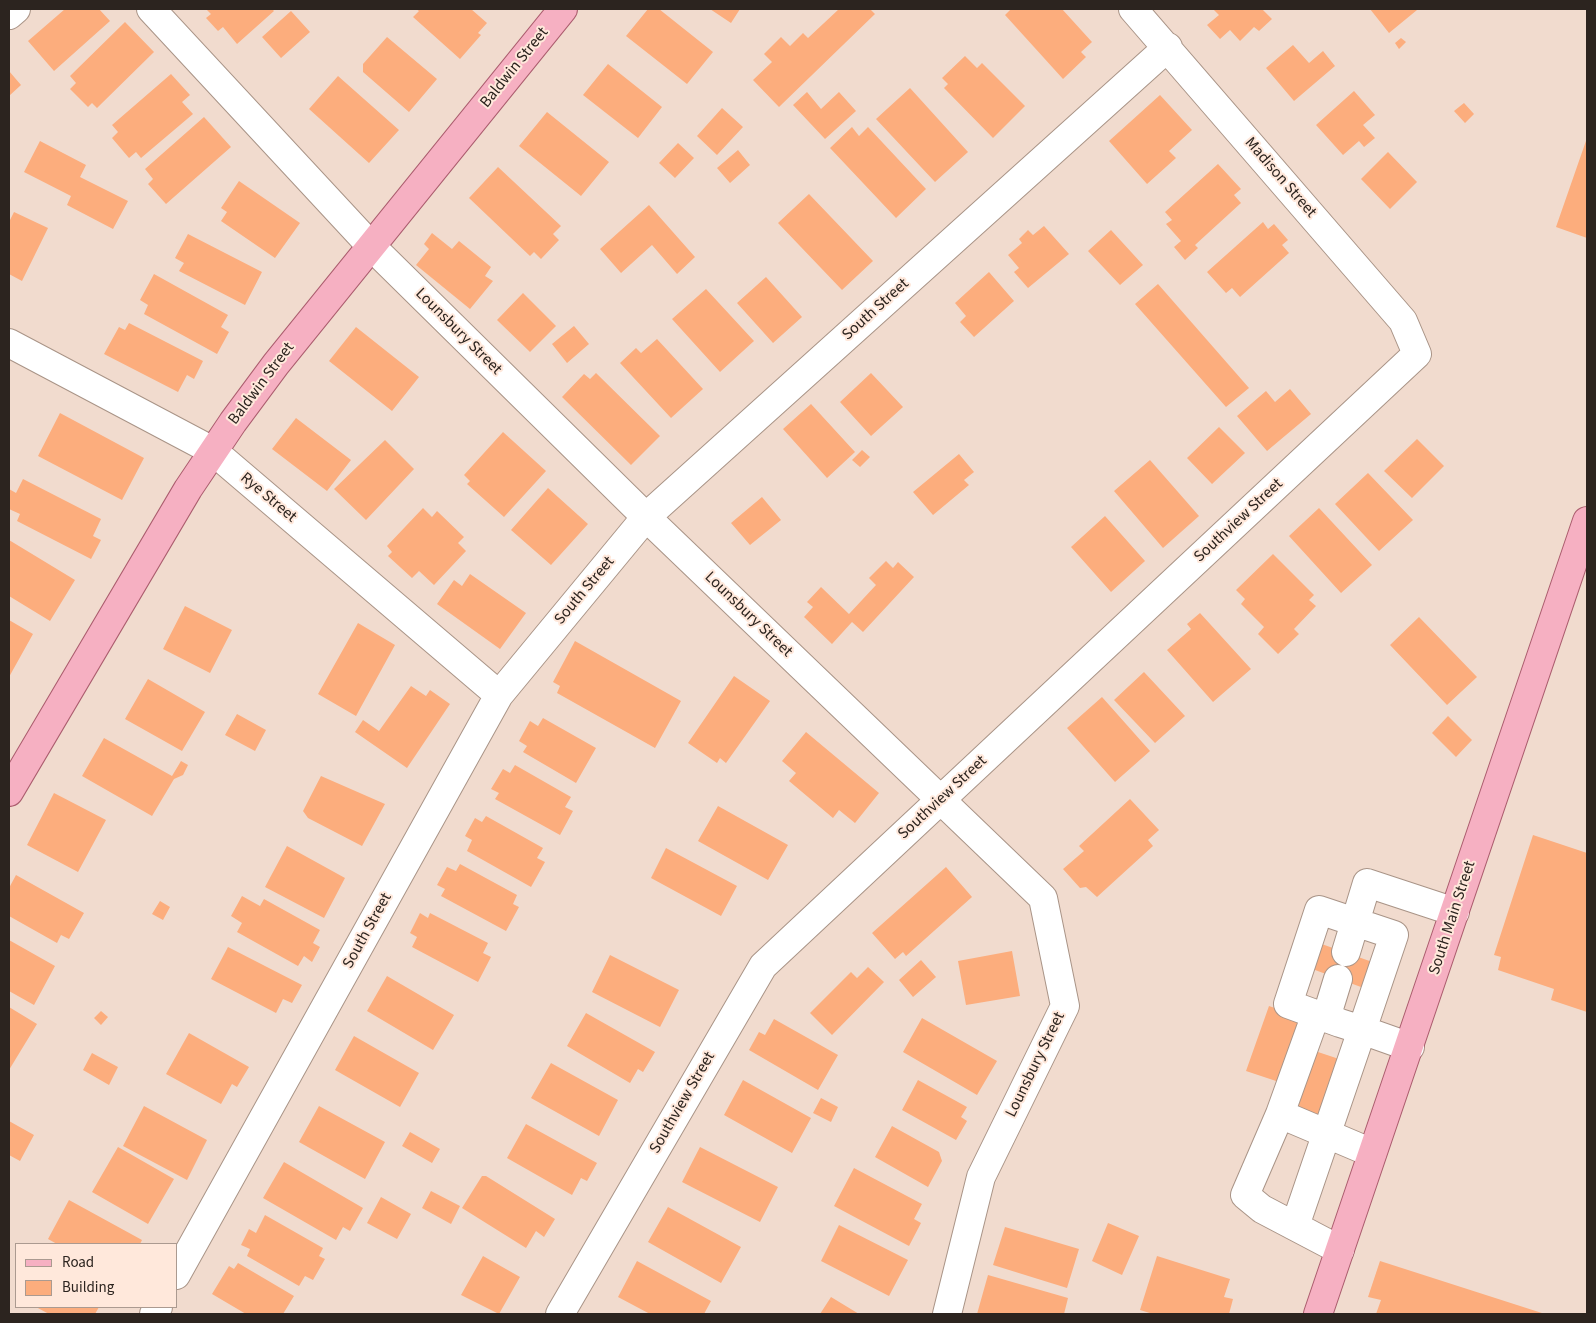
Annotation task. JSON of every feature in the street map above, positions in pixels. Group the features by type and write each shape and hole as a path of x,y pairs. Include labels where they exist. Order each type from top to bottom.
{"main road":[{"name":"Baldwin Street","path":"9,792 213,451 270,372 563,9"},
{"name":"South Main Street","path":"1318,1314 1372,1153 1410,1048 1587,521"}],"street":[{"path":"9,15 16,9"},
{"name":"Lounsbury Street","path":"151,9 371,246 646,517 1043,898 1065,1006 981,1177 947,1314"},
{"name":"Madison Street","path":"1133,9 1168,47 1403,321 1417,354"},
{"name":"South Street","path":"178,1271 499,695 646,517 1168,47"},
{"name":"Rye Street","path":"9,343 213,451 499,695"},
{"name":"Southview Street","path":"560,1314 763,966 1417,354"},
{"path":"1346,952 1367,883 1455,912"},
{"path":"1295,1226 1362,1030 1394,935 1319,910 1288,1004 1362,1030 1410,1048"},
{"path":"1338,979 1245,1195 1262,1209 1340,1250"},
{"path":"1280,1114 1372,1153"}],"building":[{"path":"65,9 99,9 110,21 54,71 28,41"},
{"path":"206,9 272,9 274,11 237,44 223,27 218,31 206,18 211,14"},
{"path":"416,9 471,9 487,23 478,33 481,35 460,59 413,17 419,11"},
{"path":"648,9 659,9 713,52 687,84 626,36"},
{"path":"710,9 740,9 731,23"},
{"path":"839,9 870,9 875,14 779,107 753,80 772,62 764,54 781,37 790,46 803,33 808,38"},
{"path":"1011,9 1062,9 1092,42 1081,52 1086,57 1063,79 1005,15"},
{"path":"1213,9 1262,9 1272,19 1259,31 1254,27 1240,41 1230,30 1220,39 1207,25 1219,15"},
{"path":"1370,9 1416,9 1417,10 1389,33"},
{"path":"291,11 310,32 281,58 262,37"},
{"path":"125,22 154,52 97,108 92,103 88,107 70,89 76,83 70,76"},
{"path":"387,37 437,79 409,112 363,72 363,64"},
{"path":"1401,38 1406,42 1399,49 1395,43"},
{"path":"1293,45 1309,63 1323,51 1335,66 1294,101 1266,68"},
{"path":"965,56 977,68 982,63 1025,106 993,138 944,88 948,84 942,78"},
{"path":"608,64 662,107 638,138 583,95"},
{"path":"9,71 21,85 9,96"},
{"path":"171,74 190,95 182,102 193,114 141,158 136,152 129,158 112,138 118,132 112,125"},
{"path":"338,76 399,130 369,163 309,109"},
{"path":"910,88 968,152 935,182 876,119"},
{"path":"1354,91 1375,115 1363,125 1375,138 1364,147 1359,141 1343,155 1316,125"},
{"path":"807,92 821,109 839,92 856,111 825,139 793,105"},
{"path":"1160,95 1192,130 1169,151 1176,158 1147,184 1109,141"},
{"path":"1464,103 1474,114 1465,123 1454,111"},
{"path":"722,108 743,127 717,155 697,136"},
{"path":"547,112 609,162 581,196 519,146"},
{"path":"204,117 231,147 166,204 148,184 153,179 145,169"},
{"path":"852,127 859,136 868,127 926,189 896,218 830,148"},
{"path":"1587,138 1587,238 1556,227"},
{"path":"40,141 86,165 80,177 128,201 113,229 67,205 71,196 24,172"},
{"path":"678,143 694,158 675,178 659,163"},
{"path":"738,150 750,165 730,183 717,168"},
{"path":"1388,152 1417,182 1390,209 1361,179"},
{"path":"1218,164 1241,189 1234,195 1241,203 1195,245 1198,248 1185,260 1174,247 1181,241 1166,224 1172,220 1165,212"},
{"path":"498,167 561,226 553,234 559,240 541,259 534,252 530,256 469,198"},
{"path":"239,181 300,223 275,258 221,221 227,212 221,208"},
{"path":"809,194 873,261 842,290 778,223"},
{"path":"649,205 695,257 677,274 652,245 621,273 600,249"},
{"path":"14,212 48,228 22,281 9,274 9,222"},
{"path":"1263,222 1268,229 1274,224 1288,240 1282,245 1289,253 1240,297 1232,288 1226,293 1207,272"},
{"path":"1044,226 1069,254 1028,288 1014,272 1019,268 1008,255 1022,243 1019,239 1028,230 1033,235"},
{"path":"1111,230 1143,265 1120,285 1088,251"},
{"path":"432,233 452,249 459,241 491,267 485,276 493,281 470,309 416,265 429,249 424,244"},
{"path":"188,234 262,272 245,305 179,271 184,263 175,258"},
{"path":"989,272 1014,301 974,337 960,322 966,316 955,303"},
{"path":"154,274 228,315 221,327 229,332 217,354 144,314 148,305 140,300"},
{"path":"766,277 802,317 773,343 737,303"},
{"path":"1158,284 1249,388 1226,407 1135,304"},
{"path":"706,289 754,341 720,372 672,319"},
{"path":"523,293 556,326 530,352 497,320"},
{"path":"129,323 203,361 194,379 187,375 178,392 104,354 119,327 125,330"},
{"path":"574,326 589,344 567,363 552,344"},
{"path":"356,327 419,377 392,411 329,361"},
{"path":"657,339 703,389 671,418 620,363 636,348 641,353"},
{"path":"596,373 660,436 631,465 562,397 584,374 590,379"},
{"path":"871,373 903,407 871,436 840,402"},
{"path":"1290,389 1311,414 1267,451 1237,416 1266,391 1275,402"},
{"path":"811,404 855,452 827,478 783,429"},
{"path":"60,413 144,458 122,500 38,456"},
{"path":"296,418 351,460 327,491 272,449"},
{"path":"1219,427 1245,453 1212,484 1187,458"},
{"path":"503,432 546,471 504,517 467,484 470,481 464,475"},
{"path":"1417,439 1444,466 1412,498 1384,471"},
{"path":"385,440 414,469 366,520 334,489"},
{"path":"862,450 870,457 860,467 852,460"},
{"path":"959,454 974,472 964,480 969,485 933,515 913,492"},
{"path":"1150,460 1199,516 1163,548 1114,491"},
{"path":"1368,473 1413,520 1379,551 1335,504"},
{"path":"23,479 101,519 93,536 101,540 91,559 17,521 20,514 9,509 9,489 16,493"},
{"path":"548,488 588,524 551,565 511,530"},
{"path":"762,497 781,520 750,545 731,523"},
{"path":"423,508 432,517 437,511 464,537 458,543 466,551 434,585 419,571 412,578 388,556 392,552 387,546"},
{"path":"1319,508 1372,565 1341,593 1289,536"},
{"path":"1105,516 1145,561 1111,592 1071,547"},
{"path":"9,540 75,580 50,621 9,596"},
{"path":"1273,554 1314,595 1309,600 1316,606 1294,629 1299,634 1278,654 1258,634 1264,627 1241,604 1245,599 1236,590"},
{"path":"886,561 893,568 898,562 914,577 863,632 852,622 832,644 804,617 813,607 807,602 821,587 849,614 876,585 869,578"},
{"path":"470,574 526,613 500,649 437,604 454,580 462,586"},
{"path":"185,606 232,630 210,673 163,649"},
{"path":"1200,613 1251,669 1213,702 1167,650 1191,629 1187,624"},
{"path":"1419,617 1477,677 1447,705 1390,645"},
{"path":"9,620 33,634 9,677"},
{"path":"358,623 395,645 356,716 318,694"},
{"path":"575,641 681,701 655,748 557,693 560,686 553,682"},
{"path":"1144,672 1185,716 1155,743 1114,700"},
{"path":"734,676 770,701 726,763 720,758 717,763 688,743"},
{"path":"148,679 205,712 182,751 125,719"},
{"path":"411,686 426,696 430,690 450,704 407,768 355,732 363,720 379,731"},
{"path":"1102,697 1150,751 1115,782 1067,728"},
{"path":"237,714 266,730 255,751 225,735"},
{"path":"1448,716 1472,740 1456,757 1432,733"},
{"path":"543,718 596,748 576,783 523,752 527,746 519,741 530,721 538,726"},
{"path":"806,732 879,793 855,823 839,810 833,818 789,781 796,773 782,761"},
{"path":"104,738 172,776 181,761 188,765 183,775 174,779 152,816 82,776"},
{"path":"515,765 571,797 565,807 573,811 560,835 495,799 499,793 491,789 503,769 510,773"},
{"path":"321,776 385,804 362,846 308,818 303,811"},
{"path":"54,793 106,820 78,872 27,845"},
{"path":"1130,799 1159,830 1148,840 1153,846 1097,897 1086,887 1080,888 1063,869 1084,851 1079,846"},
{"path":"718,806 788,845 768,880 698,841"},
{"path":"486,816 543,848 537,858 545,862 531,887 467,851 472,840 465,836 475,818 482,822"},
{"path":"1533,835 1587,853 1587,1012 1551,1000 1554,989 1498,970 1501,957 1494,955"},
{"path":"287,846 345,878 324,918 265,887"},
{"path":"666,848 737,886 721,916 651,878"},
{"path":"460,864 517,895 513,904 519,907 506,931 441,896 445,889 437,885 447,867 456,871"},
{"path":"946,867 972,897 906,956 903,952 895,959 872,933"},
{"path":"16,875 84,913 69,939 61,935 57,943 9,916 9,888"},
{"path":"242,896 260,906 264,899 320,930 313,943 320,947 312,962 304,956 298,966 237,932 242,923 231,916"},
{"path":"160,901 170,907 163,920 152,914"},
{"path":"420,913 428,918 430,913 488,943 483,953 491,957 478,982 412,947 417,937 410,933"},
{"path":"9,940 55,966 34,1005 9,991"},
{"path":"1316,942 1378,964 1369,990 1307,967"},
{"path":"228,947 302,985 292,1003 283,999 276,1013 211,979"},
{"path":"1012,951 1020,996 966,1005 958,961"},
{"path":"610,955 679,990 660,1027 592,992"},
{"path":"921,960 936,977 913,997 899,980"},
{"path":"868,967 884,982 832,1035 810,1013 851,972 857,978"},
{"path":"387,976 454,1015 433,1050 367,1011"},
{"path":"1269,1006 1310,1020 1288,1085 1246,1071"},
{"path":"9,1007 37,1024 9,1070"},
{"path":"101,1011 108,1017 101,1025 94,1018"},
{"path":"586,1013 655,1052 643,1072 638,1069 630,1083 567,1046"},
{"path":"922,1018 997,1061 977,1095 903,1052"},
{"path":"774,1019 838,1055 818,1090 749,1050 759,1032 765,1035"},
{"path":"189,1033 249,1067 237,1087 232,1084 221,1104 166,1074"},
{"path":"354,1036 419,1073 400,1107 335,1070"},
{"path":"1312,1050 1345,1061 1325,1119 1292,1108"},
{"path":"92,1053 118,1067 109,1085 83,1070"},
{"path":"551,1063 618,1100 599,1136 531,1098"},
{"path":"743,1080 811,1118 792,1153 724,1115"},
{"path":"918,1080 967,1107 961,1117 967,1121 956,1140 902,1110"},
{"path":"821,1098 838,1107 831,1122 813,1113"},
{"path":"144,1106 207,1140 187,1180 123,1146"},
{"path":"319,1106 385,1142 365,1179 299,1142"},
{"path":"9,1121 34,1135 20,1161 9,1155"},
{"path":"526,1124 597,1163 587,1181 581,1178 572,1195 507,1158"},
{"path":"892,1126 939,1152 942,1161 928,1187 875,1157"},
{"path":"410,1132 440,1149 432,1163 402,1146"},
{"path":"118,1147 174,1179 148,1224 92,1192"},
{"path":"700,1147 778,1187 760,1222 682,1182"},
{"path":"284,1162 363,1208 350,1231 343,1227 336,1240 263,1198"},
{"path":"854,1168 922,1204 914,1219 921,1223 909,1246 834,1206"},
{"path":"482,1176 486,1176 555,1219 544,1237 536,1231 526,1248 462,1208"},
{"path":"431,1191 460,1206 451,1224 422,1208"},
{"path":"381,1197 411,1214 397,1239 367,1223"},
{"path":"69,1200 142,1240 140,1243 55,1243 48,1239"},
{"path":"668,1207 741,1247 721,1283 648,1242"},
{"path":"265,1215 323,1248 319,1256 325,1259 313,1280 305,1276 299,1286 247,1256 250,1249 241,1245 249,1229 256,1233"},
{"path":"1108,1223 1139,1236 1122,1275 1092,1261"},
{"path":"839,1225 908,1260 889,1296 821,1261"},
{"path":"1005,1227 1079,1249 1067,1288 993,1265"},
{"path":"483,1256 520,1277 499,1314 461,1295"},
{"path":"1157,1256 1230,1279 1224,1297 1233,1299 1229,1314 1153,1314 1140,1310"},
{"path":"637,1261 711,1301 704,1314 650,1314 618,1297"},
{"path":"1380,1261 1545,1314 1376,1314 1381,1300 1368,1297"},
{"path":"238,1263 294,1296 283,1314 246,1314 212,1294 229,1266 234,1269"},
{"path":"988,1275 1068,1298 1064,1314 977,1314"},
{"path":"831,1297 859,1314 820,1314"},
{"path":"38,1308 98,1308 95,1314 49,1314"}]}
